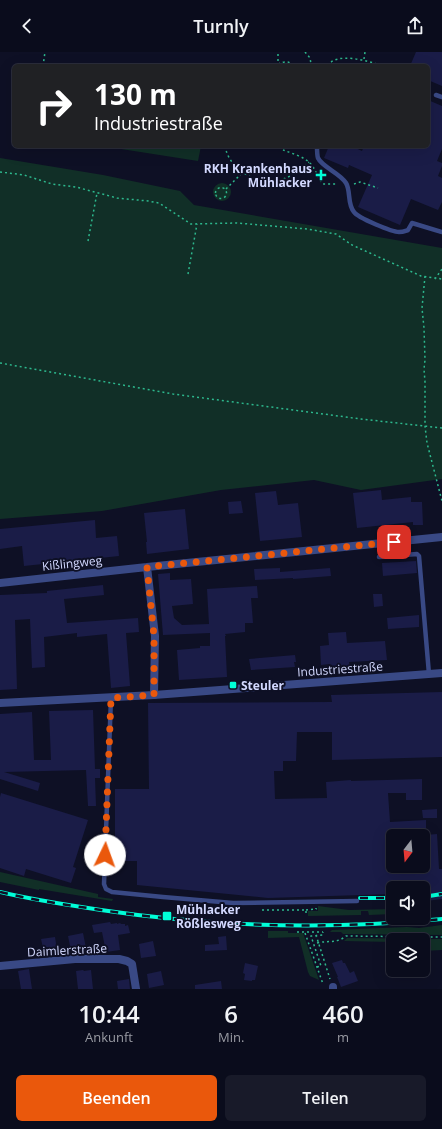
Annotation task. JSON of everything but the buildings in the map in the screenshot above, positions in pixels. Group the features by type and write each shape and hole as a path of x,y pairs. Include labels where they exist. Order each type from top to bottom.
{"street":[{"name":"Kißlingweg","path":"0,583 442,537"},
{"path":"147,567 154,636 154,695"},
{"name":"Industriestraße","path":"0,703 111,698 442,673"},
{"name":"Daimlerstraße","path":"0,966 74,959 119,959 132,964 136,989"}],"lane":[{"path":"436,95 442,98"},
{"path":"317,148 319,159 347,184 351,206 354,213 394,232 408,230 412,223 442,232"},
{"path":"379,557 417,554 419,556 429,674"},
{"path":"111,698 104,884 106,889 112,892 163,898 233,903 357,900"}],"path":[{"path":"43,64 45,52"},
{"path":"278,52 278,64"},
{"path":"305,52 310,58 311,64"},
{"path":"364,59 365,52"},
{"path":"329,64 330,60 336,56"},
{"path":"354,56 377,64"},
{"path":"280,64 287,61 292,64"},
{"path":"226,148 229,158 242,173 256,179 266,181 275,181 285,178 294,174 309,162"},
{"path":"283,150 309,162 313,166 323,184 347,184 360,182 378,188"},
{"path":"0,172 24,175 52,184 76,187 117,198 148,201 159,204 191,224 237,224 307,229 336,234 352,245 421,276 442,279"},
{"path":"226,189 222,187 216,190 218,197 222,198 225,196 227,192 226,189 242,173"},
{"path":"88,241 97,193"},
{"path":"188,274 197,224"},
{"path":"435,279 442,269"},
{"path":"425,276 422,308 425,360 425,426 427,443 442,501"},
{"path":"0,363 173,394 442,428"},
{"path":"258,910 314,909"},
{"path":"306,910 306,916"},
{"path":"297,932 322,932 322,935 311,936 321,966 317,967"},
{"path":"306,933 323,984"},
{"path":"316,935 317,943 333,988"},
{"path":"317,943 340,941 346,936 442,937"}],"green space":[{"path":"115,148 201,148 198,161"},
{"path":"0,158 103,175 180,191 194,205 442,248 442,479 361,490 314,480 221,490 102,511 0,519"},
{"path":"222,183 228,186 231,192 228,198 222,201 216,198 213,192 216,186"},
{"path":"0,872 98,894 98,897 113,899 112,901 39,890 0,882"},
{"path":"318,906 349,910 386,909 386,914 369,915 368,911 361,911 361,915 308,916 308,911 318,911"},
{"path":"442,925 442,935 430,935 430,933 386,933 386,934 343,934 341,932 330,932 332,930 407,927 419,928"},
{"path":"268,931 303,933 319,980 310,976 308,972 299,937 268,938"},
{"path":"347,938 386,938 386,942 344,941"},
{"path":"430,939 442,939 442,950 430,951"}],"railway":[{"path":"0,892 37,900 143,916 228,923 271,925 357,925 442,919"},
{"path":"430,896 442,894"},
{"path":"360,898 386,898"}],"place":[{"name":"RKH Krankenhaus Mühlacker","path":"321,175"},
{"name":"Steuler","path":"233,685"},
{"name":"Mühlacker Rößlesweg","path":"167,916"}],"route":[{"path":"105,855 111,698 154,695 154,636 147,567 394,542"}]}
